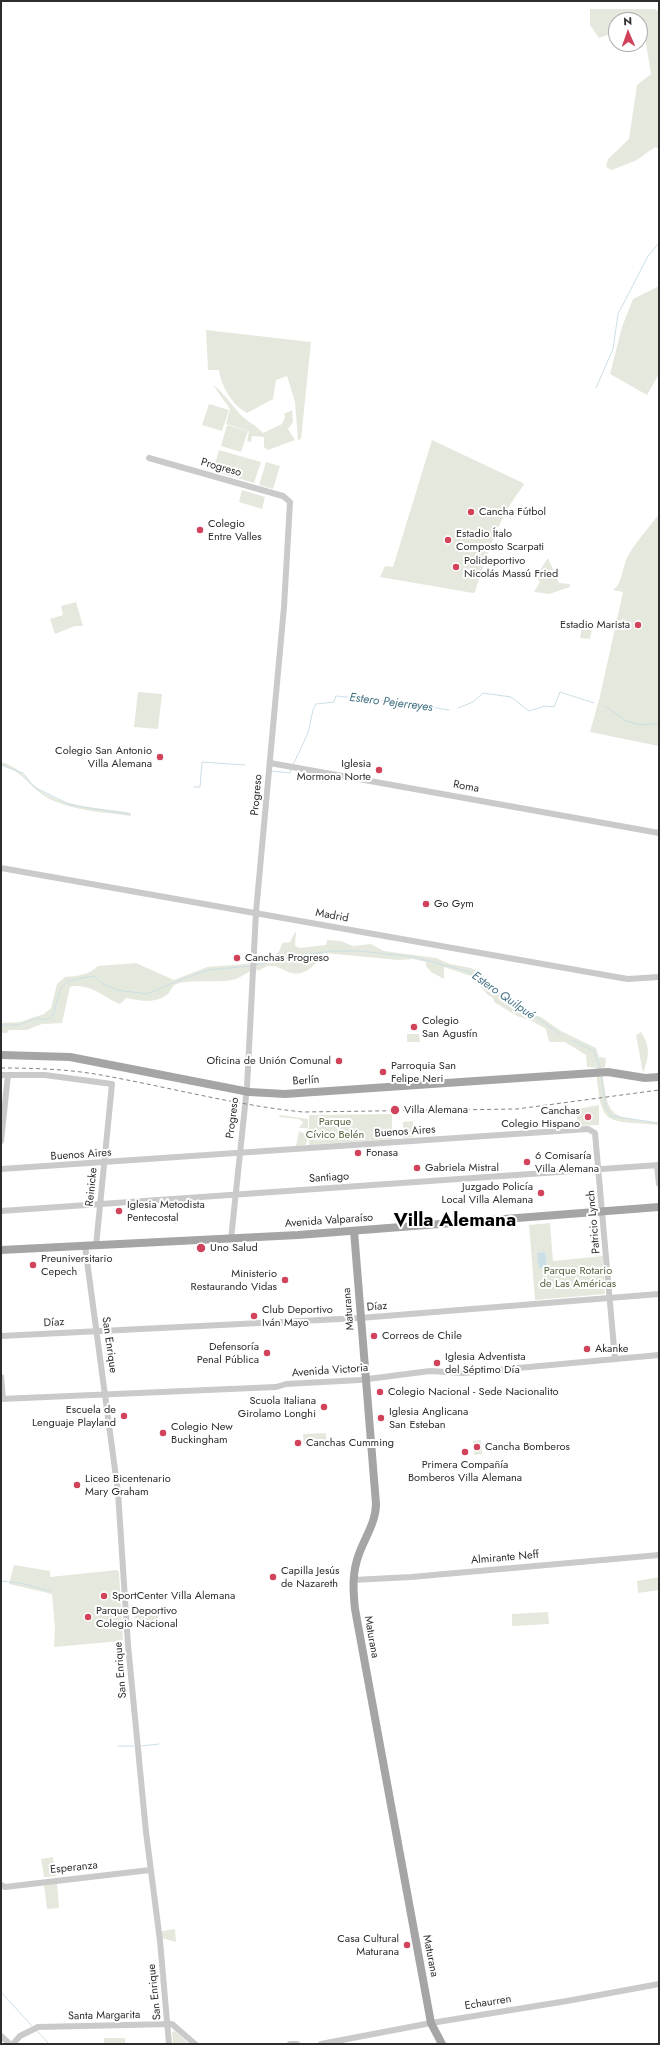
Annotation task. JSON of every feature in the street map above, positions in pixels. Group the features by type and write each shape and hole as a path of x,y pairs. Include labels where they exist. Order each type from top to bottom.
{"main road":[{"name":"Berlín","path":"1,1056 31,1055 76,1058 247,1092 285,1094 612,1072 645,1078 659,1077"},
{"name":"Avenida Valparaíso","path":"1,1250 354,1231 659,1207"},
{"name":"Maturana","path":"354,1231 376,1510 374,1519 357,1560 353,1580 360,1641 432,2023 442,2044"}],"street":[{"name":"Progreso","path":"149,458 283,496 290,502 284,607 256,912 247,1087 234,1194 231,1238"},
{"name":"Roma","path":"270,765 292,766 659,833"},
{"name":"Madrid","path":"1,868 628,979 659,977"},
{"name":"Reinicke","path":"4,1075 46,1075 112,1084 96,1246"},
{"path":"1,1141 4,1075"},
{"name":"Buenos Aires","path":"1,1170 588,1129 594,1131"},
{"name":"Patricio Lynch","path":"594,1131 603,1212 615,1360"},
{"path":"658,1165 659,1184"},
{"name":"Santiago","path":"1,1211 658,1165"},
{"name":"San Enrique","path":"85,1246 119,1499 128,1645 150,1870 168,2024 168,2044"},
{"name":"Díaz","path":"1,1336 360,1318 659,1294"},
{"name":"Avenida Victoria","path":"2,1399 276,1387 286,1384 366,1379 410,1373 439,1371 464,1373 659,1355"},
{"path":"1,1377 2,1399"},
{"name":"Almirante Neff","path":"353,1580 411,1577 659,1555"},
{"name":"Esperanza","path":"1,1885 5,1886 150,1870"},
{"name":"Echaurren","path":"320,2044 659,1984"},
{"path":"168,2024 177,2027 195,2044"},
{"name":"Santa Margarita","path":"11,2044 31,2029 38,2026 168,2024"},
{"path":"1,2036 11,2044"},
{"path":"290,2044 297,2043"}],"green space":[{"path":"590,9 654,9 659,11 659,149 655,147 637,160 612,170 606,167 608,159 629,139 637,85 651,74 647,52 648,12 608,12 608,35 599,38 590,25"},
{"path":"659,286 659,374 647,395 610,374 622,327 633,299"},
{"path":"206,330 311,342 301,439 298,440 295,402 287,376 276,380 273,399 247,413 232,400 228,394 222,382 219,370 208,370"},
{"path":"213,385 224,395 242,416 263,433 282,424 285,417 284,414 292,410 293,422 288,429 295,440 268,450 264,447 264,437 252,436 251,442 247,441 249,431 226,424 230,409"},
{"path":"209,404 229,410 222,431 202,425"},
{"path":"227,425 248,431 241,452 221,446"},
{"name":"Estadio Ítalo Composto Scarpati","path":"432,440 523,483 524,485 507,509 489,550 475,592 473,593 380,577 385,566 393,567"},
{"path":"219,450 240,456 233,477 213,471"},
{"path":"240,456 261,462 254,483 234,477"},
{"path":"266,462 280,466 273,489 259,485"},
{"path":"242,490 265,497 262,509 239,502"},
{"name":"Estadio Marista","path":"659,514 659,746 590,732 600,696 623,592 613,590 620,581 629,554"},
{"path":"548,558 559,583 570,584 570,587 549,594 534,592 540,582 536,576"},
{"path":"76,602 83,626 75,626 55,634 50,619 63,615 61,606"},
{"path":"583,622 593,624 590,639 580,638"},
{"path":"138,692 162,694 158,729 134,727"},
{"path":"1,762 15,768 40,790 56,799 77,805 131,813 131,816 76,808 56,802 40,793 20,775 8,767 1,765"},
{"path":"295,932 295,946 300,948 326,945 327,940 341,941 353,946 371,944 384,951 436,958 450,964 471,968 482,974 493,987 519,1007 529,1013 541,1017 561,1031 596,1048 599,1057 606,1058 605,1068 602,1068 604,1085 606,1098 609,1106 614,1112 630,1119 659,1123 659,1125 616,1121 609,1117 604,1111 600,1102 596,1068 587,1067 586,1055 565,1042 549,1042 546,1029 530,1020 517,1016 494,1002 493,998 487,994 471,976 444,967 444,979 431,972 426,966 426,962 413,959 398,960 324,953 313,966 298,974 268,966 257,971 257,969 254,970 232,980 195,981 176,984 168,994 158,999 143,1001 126,998 120,1004 93,990 81,986 73,986 70,987 62,1023 42,1024 27,1030 9,1030 7,1033 1,1033 1,1023 20,1022 44,1014 51,1008 57,984 65,977 87,973 98,966 136,963 174,980 207,967 258,963 279,952 282,943 290,942"},
{"path":"641,1032 648,1048 647,1062 643,1073 636,1035"},
{"path":"407,1034 419,1034 420,1042 407,1042"},
{"name":"Canchas Colegio Hispano","path":"599,1105 599,1125 577,1126 577,1109"},
{"name":"Parque Cívico Belén","path":"392,1114 392,1139 309,1145 309,1115"},
{"path":"280,1115 308,1119 308,1128 299,1128 303,1122 299,1119 279,1117"},
{"path":"413,1121 414,1137 403,1138 403,1122"},
{"path":"299,1131 308,1135 306,1145 296,1146"},
{"name":"Parque Rotario de Las Américas","path":"550,1223 553,1261 603,1256 605,1294 535,1300 529,1225"},
{"path":"326,1433 327,1444 304,1445 303,1434"},
{"name":"Cancha Bomberos","path":"481,1440 482,1454 474,1455 473,1441"},
{"name":"Parque Deportivo Colegio Nacional","path":"14,1565 50,1571 50,1577 117,1570 119,1572 123,1639 121,1641 54,1647 55,1628 52,1594 9,1584"},
{"path":"659,1577 659,1590 638,1593 637,1581"},
{"path":"158,1608 158,1620 135,1621 134,1609"},
{"path":"548,1612 549,1624 512,1626 512,1614"},
{"path":"53,1857 56,1876 44,1877 41,1859"},
{"path":"57,1883 59,1908 47,1909 44,1885"},
{"path":"175,1929 176,1942 162,1938 162,1931"},
{"path":"175,2031 189,2044 173,2044 172,2032"},
{"path":"104,2038 125,2038 125,2044 104,2044"}],"shaded area":[{"path":"545,1252 547,1267 539,1268 537,1253"}],"waterway":[{"path":"596,388 613,349 618,314 648,256 659,243"},
{"name":"Estero Pejerreyes","path":"458,708 473,702 483,693 511,697 529,711 545,706 554,707 560,692 594,703"},
{"name":"Estero Pejerreyes","path":"293,765 308,733 313,710 316,704 334,702 336,696 408,703 449,710"},
{"name":"Estero Pejerreyes","path":"605,706 626,721 641,725 659,723"},
{"name":"Estero Pejerreyes","path":"194,787 200,787 202,762 245,765"},
{"name":"Estero Pejerreyes","path":"1,765 23,773 34,787 71,805 129,814"},
{"name":"Estero Pejerreyes","path":"271,771 290,773 291,770"},
{"name":"Estero Quilpué","path":"256,965 287,957 331,951 359,951 414,957 470,972 516,1007 540,1020 561,1035"},
{"name":"Estero Quilpué","path":"1,1025 18,1025 36,1018 44,1020 52,1017 62,986 72,980 94,976 103,984 117,990 147,994 208,970 251,966"},
{"name":"Estero Quilpué","path":"572,1040 594,1051 601,1070"},
{"name":"Estero Quilpué","path":"601,1077 606,1108 611,1116 659,1123"},
{"path":"1,1581 20,1583 50,1591"},
{"path":"141,1746 159,1744"},
{"path":"118,1746 134,1746"},
{"path":"1,1992 32,2026"},
{"path":"37,2031 49,2044"}],"railway":[{"path":"1,1068 48,1069 95,1074 251,1105 303,1112 517,1109 659,1090"}],"place":[{"name":"Cancha Fútbol","path":"471,512"},
{"name":"Colegio Entre Valles","path":"200,530"},
{"name":"Estadio Ítalo Composto Scarpati","path":"448,540"},
{"name":"Polideportivo Nicolás Massú Fried","path":"456,567"},
{"name":"Estadio Marista","path":"638,625"},
{"name":"Colegio San Antonio Villa Alemana","path":"160,757"},
{"name":"Iglesia Mormona Norte","path":"379,770"},
{"name":"Go Gym","path":"426,904"},
{"name":"Canchas Progreso","path":"237,958"},
{"name":"Colegio San Agustín","path":"414,1027"},
{"name":"Oficina de Unión Comunal","path":"339,1061"},
{"name":"Parroquia San Felipe Neri","path":"383,1072"},
{"name":"Villa Alemana","path":"395,1110"},
{"name":"Canchas Colegio Hispano","path":"588,1117"},
{"name":"Fonasa","path":"358,1153"},
{"name":"6 Comisaría Villa Alemana","path":"527,1162"},
{"name":"Gabriela Mistral","path":"417,1168"},
{"name":"Juzgado Policía Local Villa Alemana","path":"541,1193"},
{"name":"Iglesia Metodista Pentecostal","path":"119,1211"},
{"name":"Uno Salud","path":"201,1248"},
{"name":"Preuniversitario Cepech","path":"33,1265"},
{"name":"Ministerio Restaurando Vidas","path":"285,1280"},
{"name":"Club Deportivo Iván Mayo","path":"254,1316"},
{"name":"Correos de Chile","path":"374,1336"},
{"name":"Akanke","path":"587,1349"},
{"name":"Defensoría Penal Pública","path":"267,1353"},
{"name":"Iglesia Adventista del Séptimo Día","path":"437,1363"},
{"name":"Colegio Nacional - Sede Nacionalito","path":"380,1392"},
{"name":"Scuola Italiana Girolamo Longhi","path":"324,1407"},
{"name":"Escuela de Lenguaje Playland","path":"124,1416"},
{"name":"Iglesia Anglicana San Esteban","path":"381,1418"},
{"name":"Colegio New Buckingham","path":"163,1433"},
{"name":"Canchas Cumming","path":"298,1443"},
{"name":"Cancha Bomberos","path":"477,1447"},
{"name":"Primera Compañía Bomberos Villa Alemana","path":"465,1452"},
{"name":"Liceo Bicentenario Mary Graham","path":"77,1485"},
{"name":"Capilla Jesús de Nazareth","path":"273,1577"},
{"name":"SportCenter Villa Alemana","path":"104,1596"},
{"name":"Parque Deportivo Colegio Nacional","path":"88,1617"},
{"name":"Casa Cultural Maturana","path":"407,1945"}],"district":[{"name":"Villa Alemana","path":"455,1221"}]}
